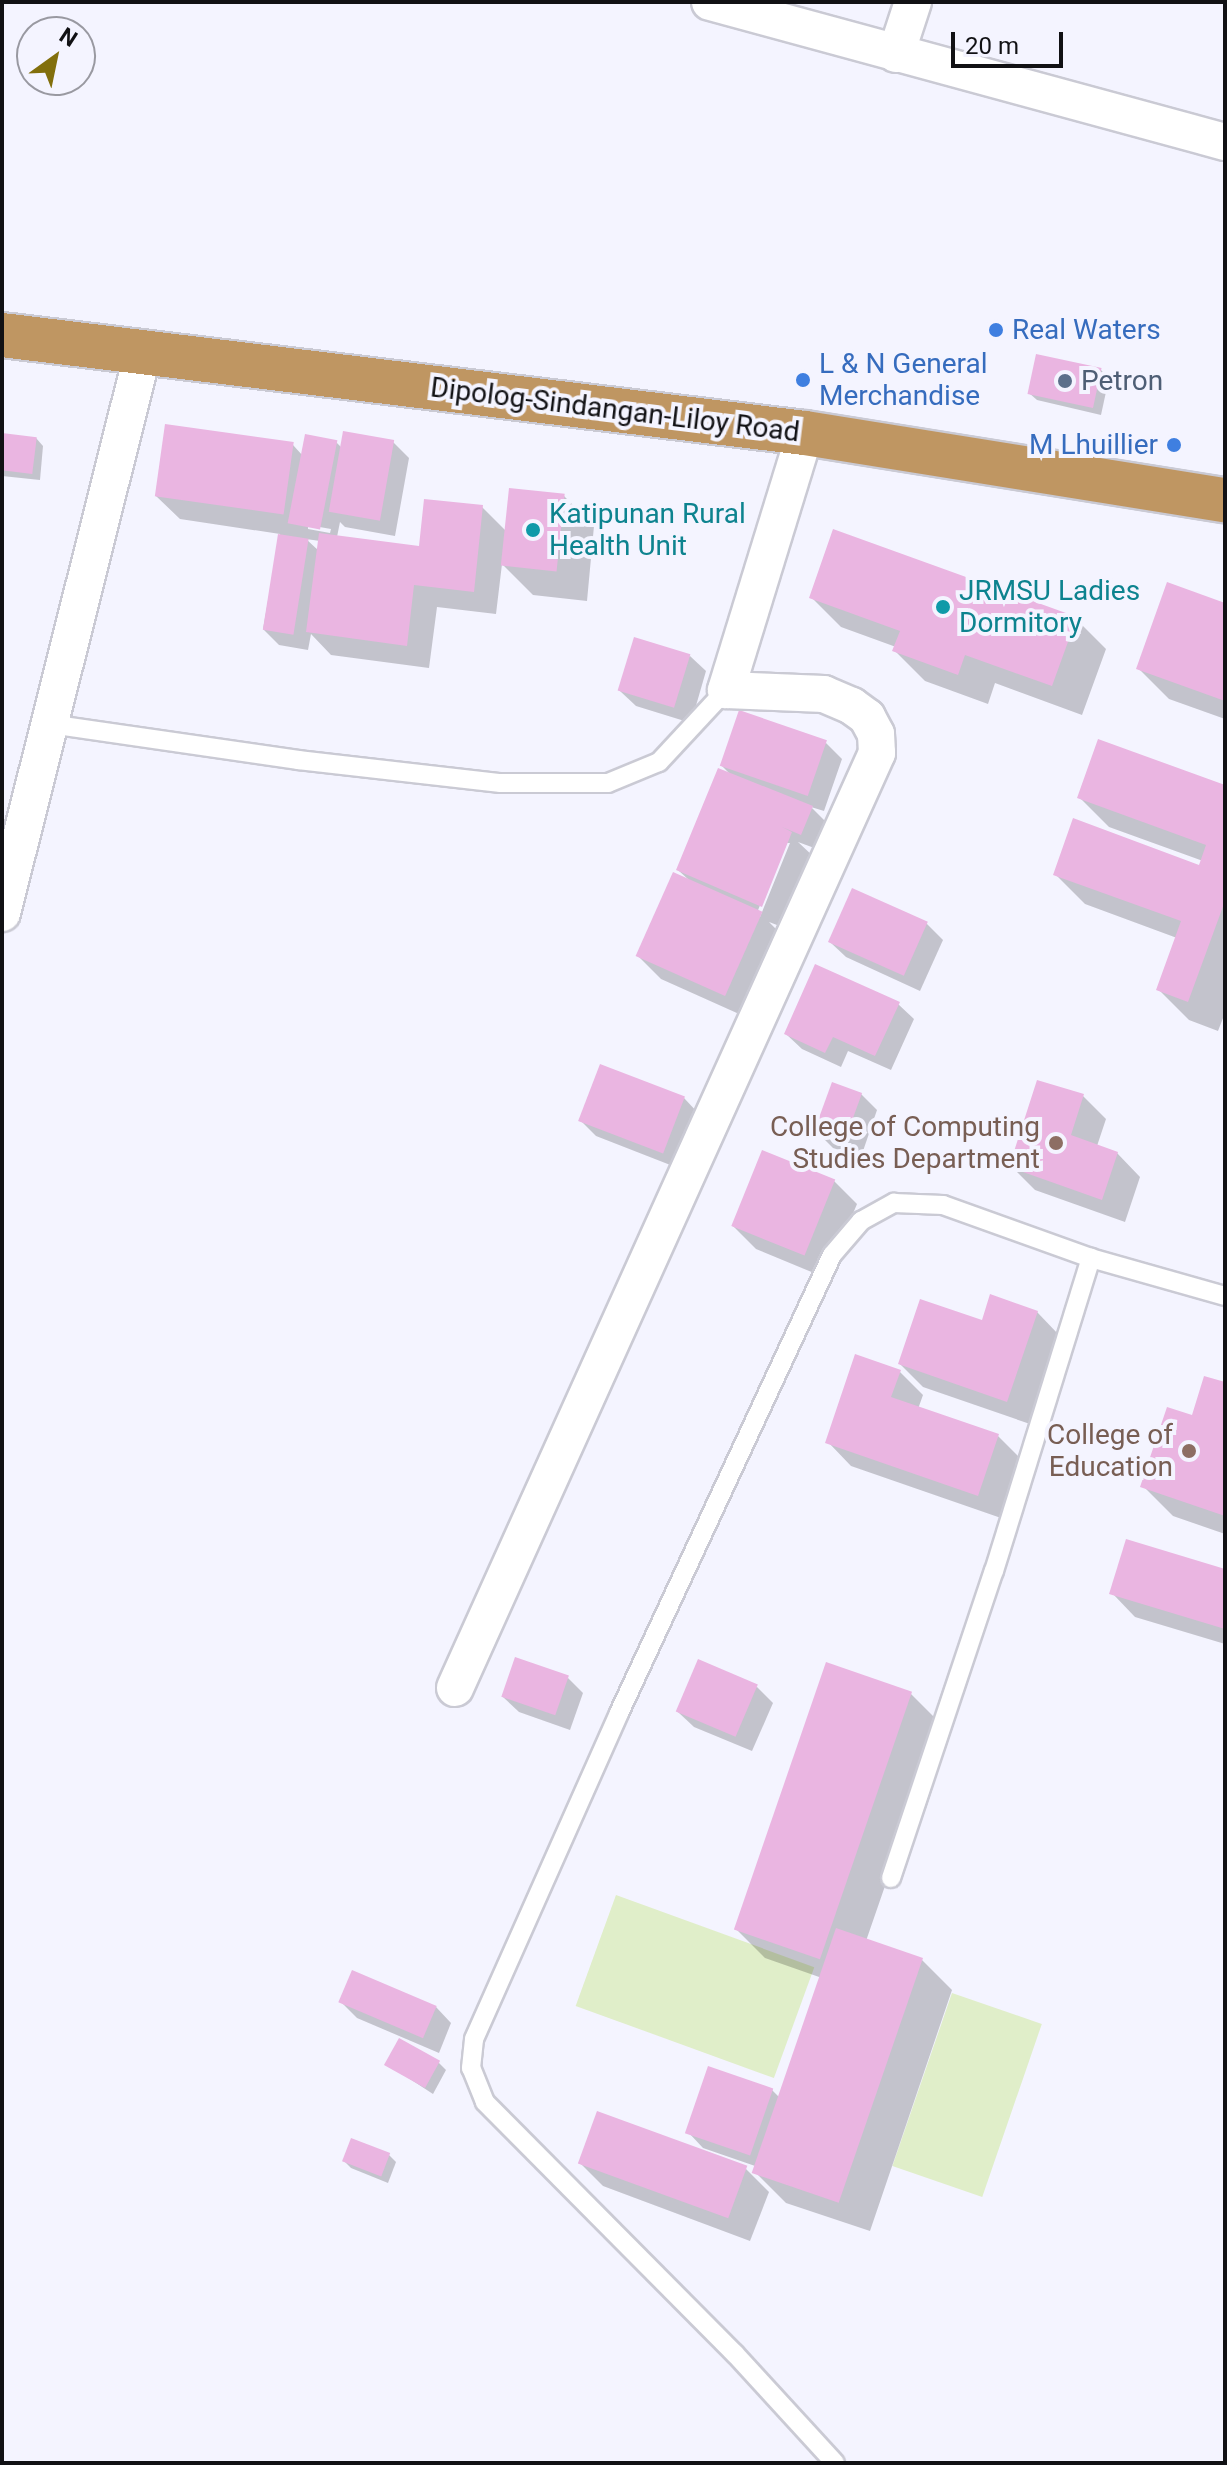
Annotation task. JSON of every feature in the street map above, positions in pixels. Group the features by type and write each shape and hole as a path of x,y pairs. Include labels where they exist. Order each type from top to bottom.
{"highway":[{"name":"Dipolog-Sindangan-Liloy Road","path":"2,335 805,433 1225,500"}],"street":[{"path":"710,2 1225,142"},
{"path":"896,54 913,2"},
{"path":"2,913 143,352"},
{"path":"455,1688 877,753 876,734 867,717 852,706 824,694 726,690 805,433"}],"lane":[{"path":"49,724 298,760 501,783 608,783 659,762 726,690"},
{"path":"835,2463 735,2354 485,2102 471,2068 474,2039 619,1713 832,1255 861,1221 894,1203 943,1205 1091,1258 1225,1296"},
{"path":"891,1878 994,1571 1091,1258"}],"green space":[{"path":"616,1895 814,1967 774,2078 576,2006"},
{"path":"952,1993 1042,2024 982,2197 892,2166"}],"building":[{"name":"Petron","path":"1036,354 1102,368 1093,408 1027,394"},
{"path":"165,424 294,442 284,514 155,496"},
{"path":"343,431 394,440 380,521 329,512"},
{"path":"2,433 37,437 32,474 2,470"},
{"path":"305,434 337,440 320,530 288,523"},
{"name":"Katipunan Rural Health Unit","path":"509,488 565,494 557,571 501,566"},
{"path":"424,499 483,505 474,592 414,585 407,646 306,632 319,533 419,546"},
{"name":"JRMSU Ladies Dormitory","path":"833,529 1077,617 1052,686 965,655 958,675 892,651 900,631 809,598"},
{"path":"278,534 309,539 293,635 263,630"},
{"path":"1167,582 1225,603 1225,701 1136,669"},
{"path":"634,637 690,654 674,708 618,691"},
{"path":"739,710 827,740 808,796 720,766"},
{"path":"1098,739 1225,785 1225,901 1188,1002 1156,990 1181,921 1053,875 1073,818 1199,865 1206,845 1077,798"},
{"path":"718,768 813,806 801,835 782,827 792,832 762,907 676,870"},
{"path":"673,872 763,912 725,996 636,956"},
{"path":"852,888 928,922 904,976 828,942"},
{"path":"815,964 900,1002 875,1056 833,1037 825,1053 784,1034"},
{"path":"600,1064 685,1097 663,1154 578,1121"},
{"name":"College of Computing Studies Department","path":"1037,1080 1084,1094 1071,1135 1118,1152 1102,1200 1009,1167"},
{"path":"832,1082 862,1093 844,1143 814,1132"},
{"path":"762,1150 835,1180 805,1256 731,1226"},
{"path":"990,1294 1038,1311 1007,1402 898,1364 920,1299 982,1320"},
{"path":"855,1354 901,1370 891,1397 999,1434 978,1496 825,1443"},
{"name":"College of Education","path":"1204,1376 1225,1382 1225,1516 1140,1487 1167,1407 1192,1415"},
{"path":"1126,1539 1225,1569 1225,1629 1109,1594"},
{"path":"515,1657 569,1676 555,1715 501,1697"},
{"path":"698,1659 758,1684 736,1737 676,1711"},
{"path":"826,1662 912,1692 820,1959 734,1930"},
{"path":"836,1928 923,1958 839,2203 752,2173"},
{"path":"352,1970 437,2006 423,2038 338,2002"},
{"path":"399,2038 440,2061 425,2088 384,2065"},
{"path":"708,2066 773,2088 750,2156 685,2133"},
{"path":"597,2111 747,2166 728,2218 578,2164"},
{"path":"351,2138 390,2153 381,2176 342,2161"}],"place":[{"name":"Real Waters","path":"996,330"},
{"name":"L & N General Merchandise","path":"803,380"},
{"name":"Petron","path":"1065,381"},
{"name":"M Lhuillier","path":"1174,445"},
{"name":"Katipunan Rural Health Unit","path":"533,530"},
{"name":"JRMSU Ladies Dormitory","path":"943,607"},
{"name":"College of Computing Studies Department","path":"1056,1143"},
{"name":"College of Education","path":"1189,1451"}]}
